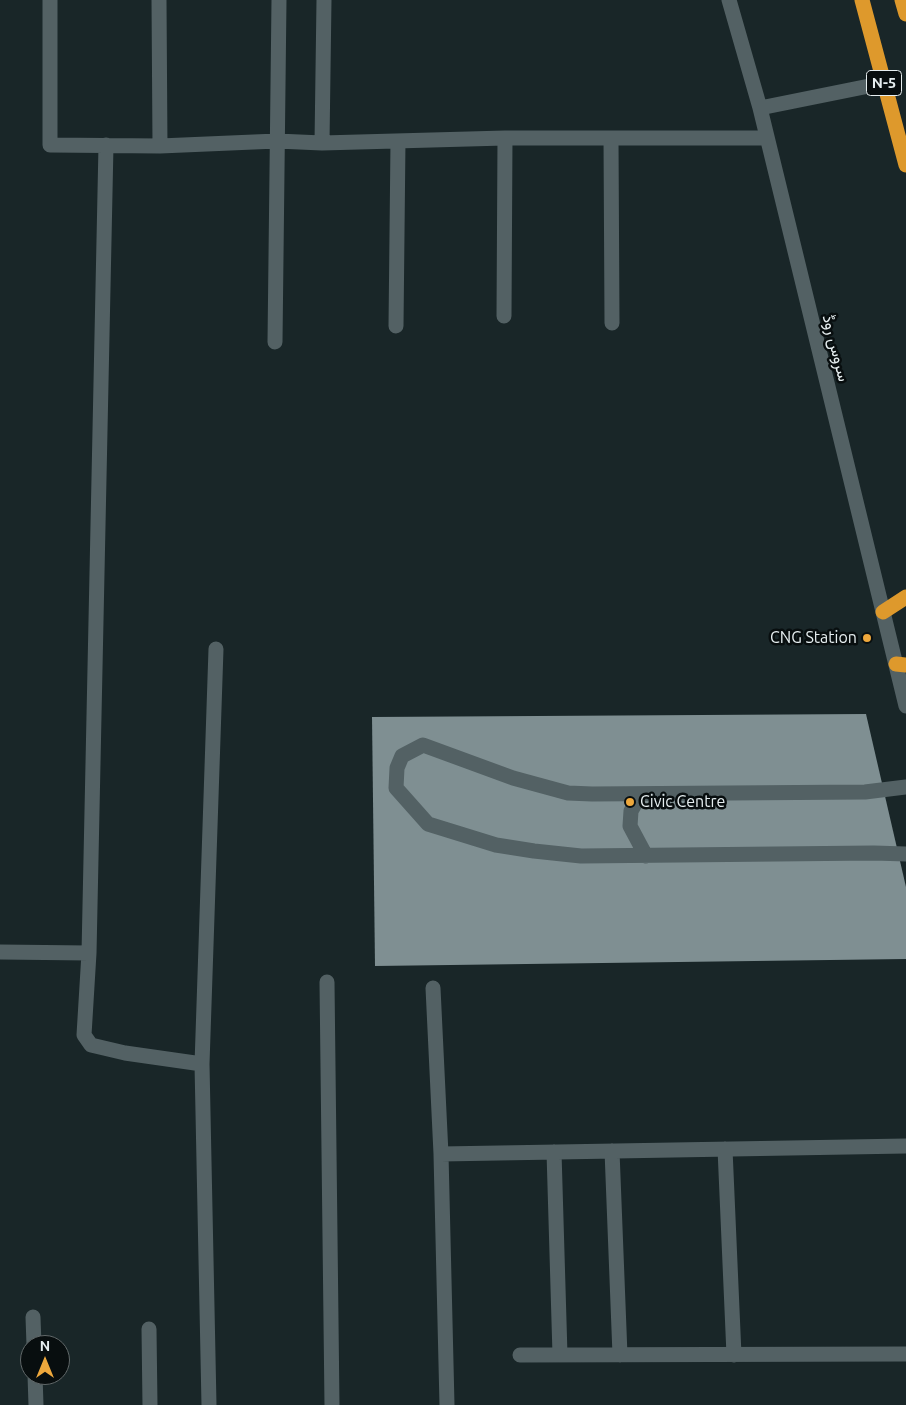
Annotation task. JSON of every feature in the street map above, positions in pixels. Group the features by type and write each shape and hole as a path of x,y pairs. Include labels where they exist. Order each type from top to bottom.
{"highway":[{"name":"N-5","path":"862,0 906,165"},
{"path":"902,0 906,14"},
{"path":"883,612 906,597"}],"street":[{"path":"50,0 50,145 160,146 277,141 322,143 505,138 767,138"},
{"path":"159,0 160,146"},
{"path":"275,342 279,0"},
{"path":"322,143 324,0"},
{"name":"سروس روڈ","path":"729,0 760,108 883,612 901,665 906,706"},
{"path":"760,108 884,83"},
{"path":"504,316 505,138"},
{"path":"610,138 612,323"},
{"path":"396,326 398,140"},
{"path":"106,146 89,953 84,1035 91,1045 125,1054 202,1064"},
{"path":"208,1405 202,1064 216,649"},
{"path":"906,787 865,792 568,793 513,778 423,746 402,756 397,768 396,788 428,824 496,845 534,851 581,856 874,852 906,854"},
{"path":"641,794 631,811 630,826 646,856"},
{"path":"0,952 89,953"},
{"path":"327,982 332,1405"},
{"path":"433,988 441,1154 447,1405"},
{"path":"441,1154 906,1146"},
{"path":"725,1149 734,1355"},
{"path":"612,1151 620,1355"},
{"path":"554,1152 560,1355"},
{"path":"33,1317 34,1335"},
{"path":"150,1329 150,1405"},
{"path":"520,1355 906,1354"},
{"path":"35,1385 36,1405"}],"building":[{"name":"Civic Centre","path":"866,714 906,887 906,959 375,966 372,717"}],"place":[{"name":"CNG Station","path":"867,638"},
{"name":"Civic Centre","path":"630,802"}]}
